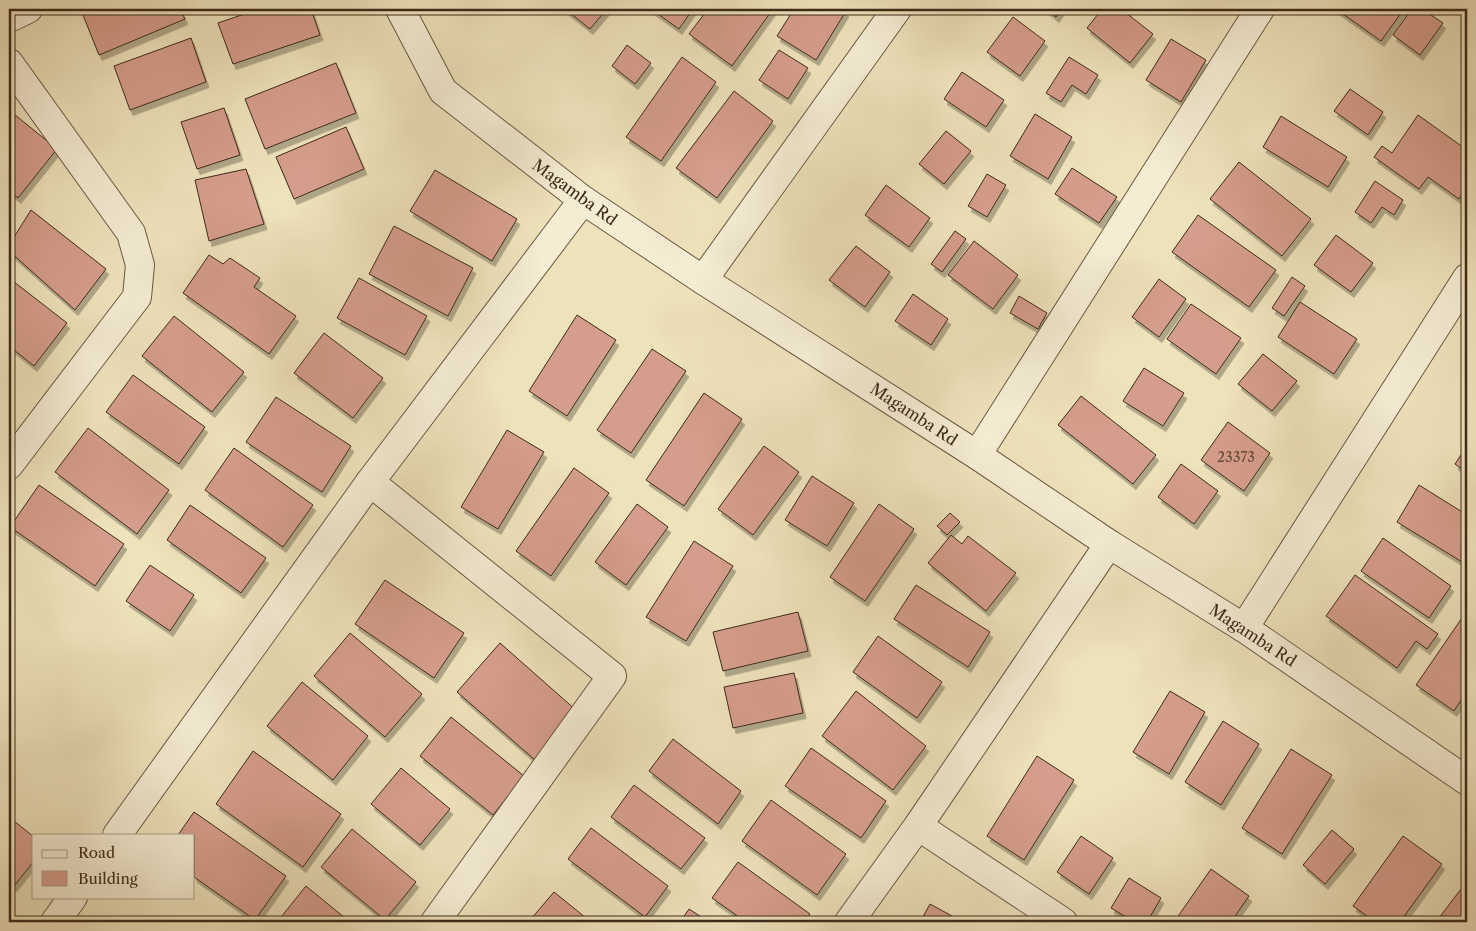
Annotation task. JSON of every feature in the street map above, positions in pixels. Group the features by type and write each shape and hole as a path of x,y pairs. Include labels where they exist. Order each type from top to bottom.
{"street":[{"path":"9,18 28,9"},
{"name":"Magamba Rd","path":"400,9 444,91 583,200 703,280 977,455 1109,544 1244,628 1467,781"},
{"path":"703,280 896,9"},
{"path":"977,455 1260,9"},
{"path":"9,63 131,233 140,265 137,297 9,465"},
{"path":"118,834 370,482 583,200"},
{"path":"1244,628 1467,278"},
{"path":"370,482 612,676 435,922"},
{"path":"849,922 918,826 1109,544"},
{"path":"918,826 1063,922"},
{"path":"55,922 72,898"}],"building":[{"path":"180,9 185,19 99,55 81,10"},
{"path":"259,9 311,9 320,35 233,64 218,23"},
{"path":"565,9 607,9 590,29"},
{"path":"651,9 693,9 679,29"},
{"path":"708,9 773,9 732,66 689,34"},
{"path":"794,9 842,9 846,11 816,60 777,36"},
{"path":"1046,9 1062,9 1056,17"},
{"path":"1102,9 1121,9 1153,34 1130,63 1087,28"},
{"path":"1336,9 1404,9 1381,41"},
{"path":"1412,9 1422,9 1443,23 1420,55 1393,35"},
{"path":"1013,17 1045,41 1020,76 987,52"},
{"path":"191,38 206,82 130,110 114,66"},
{"path":"1171,39 1206,60 1181,102 1146,80"},
{"path":"627,45 651,63 635,84 612,66"},
{"path":"779,50 808,68 788,99 759,80"},
{"path":"682,57 716,82 661,161 626,137"},
{"path":"1069,57 1098,75 1086,94 1072,85 1061,102 1046,93"},
{"path":"336,63 356,113 265,149 245,99"},
{"path":"962,72 1004,100 986,127 944,99"},
{"path":"1350,89 1383,112 1368,135 1334,111"},
{"path":"734,91 773,121 717,198 676,168"},
{"path":"224,108 240,155 197,169 181,122"},
{"path":"9,110 57,149 18,198 9,191"},
{"path":"1035,114 1072,137 1048,179 1010,156"},
{"path":"1418,115 1467,150 1467,187 1459,199 1428,177 1419,189 1374,157 1382,146 1392,153"},
{"path":"1281,116 1347,157 1328,187 1263,147"},
{"path":"346,127 364,169 294,199 276,157"},
{"path":"946,131 971,151 944,184 919,164"},
{"path":"1239,162 1311,219 1282,256 1210,199"},
{"path":"1072,168 1117,197 1099,223 1055,194"},
{"path":"246,169 264,224 209,241 195,180"},
{"path":"435,170 517,219 492,261 410,211"},
{"path":"987,174 1006,185 987,217 968,206"},
{"path":"1375,181 1403,200 1394,215 1382,207 1371,223 1355,212"},
{"path":"886,185 930,218 909,247 865,215"},
{"path":"31,210 106,269 75,310 9,251 9,245"},
{"path":"1198,215 1276,270 1249,307 1172,252"},
{"path":"394,226 473,268 448,316 369,274"},
{"path":"955,231 966,239 942,272 931,264"},
{"path":"1336,235 1373,263 1351,292 1314,265"},
{"path":"974,241 1018,275 993,309 948,275"},
{"path":"856,246 890,272 865,307 829,280"},
{"path":"209,255 223,264 230,258 260,278 254,287 296,316 269,354 183,293"},
{"path":"1292,277 1305,286 1284,316 1272,308"},
{"path":"9,278 67,323 34,366 9,346"},
{"path":"359,278 427,316 405,355 337,318"},
{"path":"1159,279 1186,299 1159,337 1132,317"},
{"path":"913,294 948,319 931,345 895,321"},
{"path":"1019,296 1047,313 1038,329 1010,313"},
{"path":"1300,302 1357,339 1334,374 1278,337"},
{"path":"1191,304 1241,338 1216,374 1167,339"},
{"path":"577,315 616,340 567,416 529,391"},
{"path":"174,316 244,372 212,412 142,356"},
{"path":"324,333 383,378 353,418 294,373"},
{"path":"652,349 686,371 631,453 597,430"},
{"path":"1263,354 1297,381 1272,411 1238,384"},
{"path":"1144,368 1184,393 1163,426 1123,401"},
{"path":"133,375 205,427 179,464 106,412"},
{"path":"704,393 742,419 684,506 646,480"},
{"path":"1081,396 1156,455 1133,484 1058,425"},
{"path":"276,397 351,446 322,492 246,442"},
{"path":"1228,422 1270,453 1244,491 1201,460"},
{"path":"88,428 169,490 137,534 55,472"},
{"path":"507,430 544,452 498,529 461,507"},
{"path":"764,446 799,472 753,535 718,509"},
{"path":"1467,446 1467,473 1455,464"},
{"path":"234,448 313,505 283,547 205,490"},
{"path":"1181,464 1218,491 1194,524 1158,497"},
{"path":"574,468 609,493 551,576 516,551"},
{"path":"812,476 854,503 827,546 785,520"},
{"path":"39,485 124,544 95,586 10,527"},
{"path":"1419,485 1467,515 1467,565 1397,522"},
{"path":"637,504 668,527 626,585 595,562"},
{"path":"879,504 914,529 865,601 830,577"},
{"path":"190,505 266,558 241,593 167,540"},
{"path":"950,513 960,522 947,535 937,526"},
{"path":"951,535 962,544 968,536 1016,573 986,611 928,563"},
{"path":"1383,538 1451,586 1429,618 1361,571"},
{"path":"694,541 733,566 686,641 646,617"},
{"path":"150,565 194,595 170,631 126,601"},
{"path":"1355,575 1438,634 1427,649 1416,641 1397,668 1326,616"},
{"path":"385,580 464,633 434,678 355,624"},
{"path":"916,585 990,632 968,667 894,619"},
{"path":"798,612 808,651 723,671 713,632"},
{"path":"1464,615 1467,617 1467,691 1454,711 1416,685"},
{"path":"350,633 422,694 385,737 314,676"},
{"path":"878,636 942,682 917,718 853,672"},
{"path":"500,643 577,711 535,760 457,692"},
{"path":"794,673 803,713 733,728 724,687"},
{"path":"302,682 368,736 333,780 267,726"},
{"path":"856,691 926,746 893,790 822,736"},
{"path":"1170,691 1205,712 1169,774 1133,752"},
{"path":"451,717 524,776 493,815 420,756"},
{"path":"1223,721 1259,744 1221,805 1185,782"},
{"path":"673,739 741,791 718,824 649,771"},
{"path":"811,748 886,801 861,838 785,786"},
{"path":"1291,749 1332,775 1282,854 1242,828"},
{"path":"253,751 341,814 303,867 216,804"},
{"path":"1037,756 1074,780 1024,860 987,836"},
{"path":"401,768 450,809 420,845 371,804"},
{"path":"634,785 705,838 681,869 611,817"},
{"path":"771,800 846,854 817,895 742,841"},
{"path":"194,812 286,876 255,920 195,878 195,834 179,834"},
{"path":"9,817 32,835 32,864 14,886 9,882"},
{"path":"591,828 668,886 645,917 568,859"},
{"path":"352,829 416,882 385,920 321,867"},
{"path":"1332,830 1354,849 1325,884 1303,865"},
{"path":"1081,836 1113,858 1089,894 1057,872"},
{"path":"1403,836 1442,864 1400,922 1375,922 1353,906"},
{"path":"738,862 810,914 804,922 746,922 712,898"},
{"path":"1211,869 1249,896 1231,922 1174,922"},
{"path":"1129,878 1161,898 1147,922 1134,922 1111,908"},
{"path":"306,886 350,922 277,922"},
{"path":"1461,889 1467,894 1467,922 1436,922"},
{"path":"554,892 591,922 536,922 531,919"},
{"path":"930,904 963,922 920,922"},
{"path":"689,909 709,922 680,922"}]}
